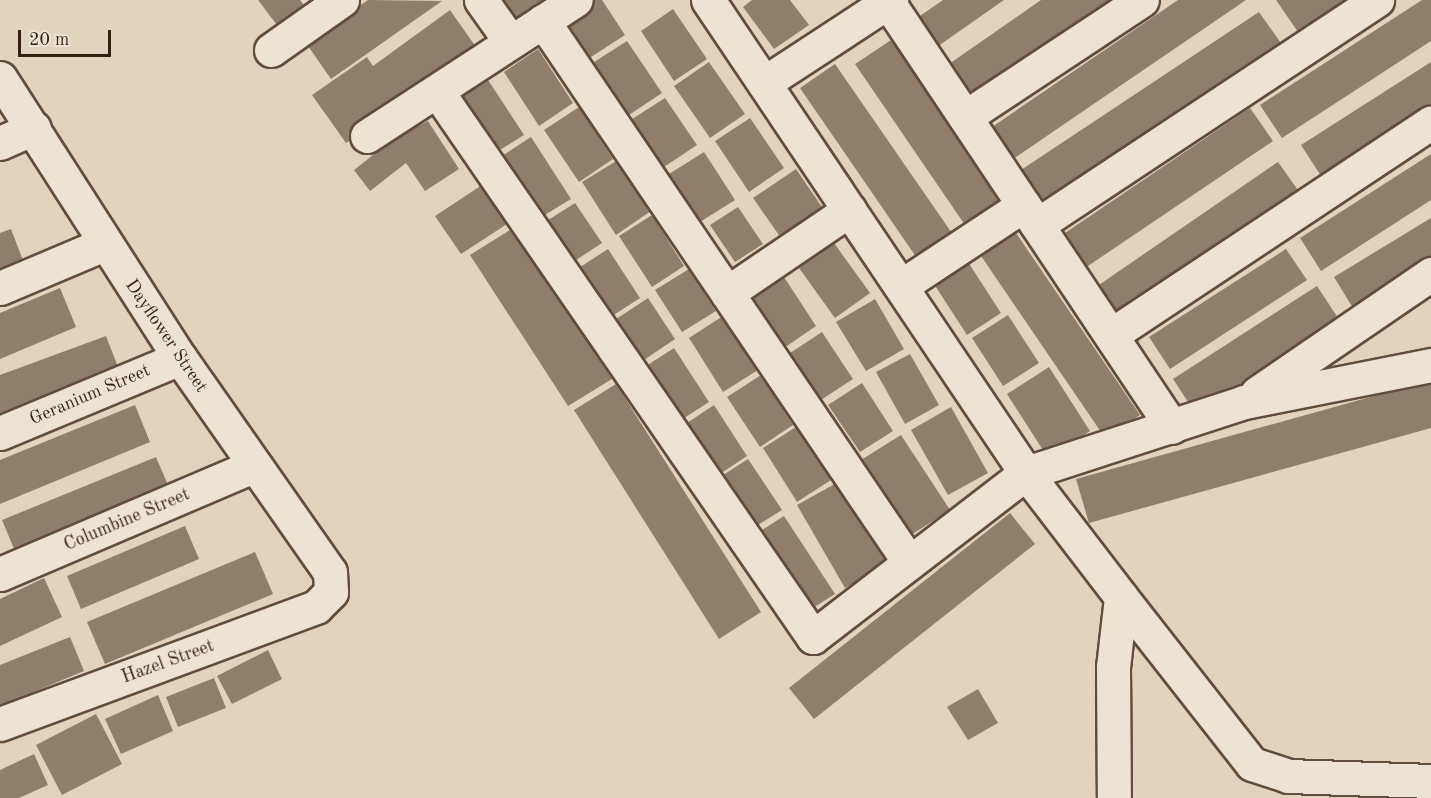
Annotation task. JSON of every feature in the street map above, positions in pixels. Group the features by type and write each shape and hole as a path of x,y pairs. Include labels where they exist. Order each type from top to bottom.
{"street":[{"path":"271,50 342,0"},
{"path":"481,0 510,41"},
{"path":"367,136 576,0"},
{"path":"708,0 1026,473 1252,764 1288,776 1431,781"},
{"path":"965,117 1142,0"},
{"path":"901,286 1030,215 1377,0"},
{"path":"764,83 889,1 1172,427"},
{"path":"543,21 909,562"},
{"name":"Dayflower Street","path":"0,78 34,128 104,244 180,358 253,466 330,572 331,592"},
{"path":"437,91 813,637 1026,473 1244,402 1431,365"},
{"path":"1110,335 1431,122"},
{"path":"0,143 34,128"},
{"path":"728,293 849,210"},
{"path":"0,288 104,244"},
{"path":"1244,402 1431,274"},
{"name":"Geranium Street","path":"0,433 180,358"},
{"name":"Columbine Street","path":"0,574 253,466"},
{"name":"Hazel Street","path":"0,724 316,607 331,592"},
{"path":"1114,798 1113,667 1121,597"}],"building":[{"path":"258,0 300,0 307,9 280,29"},
{"path":"368,0 442,1 331,79 306,43"},
{"path":"494,0 558,0 515,30"},
{"path":"590,0 602,0 625,35 588,59 561,19"},
{"path":"752,0 790,0 809,25 774,49 743,7"},
{"path":"943,0 1004,0 934,49 914,20"},
{"path":"1041,0 1120,0 976,101 949,64"},
{"path":"1178,0 1246,0 1013,159 992,127"},
{"path":"1276,0 1354,0 1300,35"},
{"path":"1422,0 1431,0 1431,41 1282,138 1260,105"},
{"path":"673,9 707,59 674,81 641,31"},
{"path":"450,10 478,50 346,143 312,95 367,57 373,66"},
{"path":"1259,12 1283,46 1042,207 1018,172"},
{"path":"894,38 1006,202 967,228 855,64"},
{"path":"627,41 662,93 626,117 591,64"},
{"path":"538,49 573,103 539,126 504,72"},
{"path":"709,62 745,114 710,138 674,86"},
{"path":"1431,62 1431,110 1323,179 1301,145"},
{"path":"835,64 956,239 921,264 800,88"},
{"path":"488,80 524,135 490,156 454,102"},
{"path":"665,98 697,145 661,169 629,121"},
{"path":"579,107 613,159 579,182 544,130"},
{"path":"1250,108 1273,141 1082,270 1059,237"},
{"path":"750,118 784,168 749,192 715,141"},
{"path":"428,121 459,169 425,191 406,163 370,191 354,170 392,140"},
{"path":"531,137 571,199 535,221 496,160"},
{"path":"704,152 735,200 700,222 669,174"},
{"path":"1431,154 1431,200 1321,271 1300,238"},
{"path":"618,160 651,211 616,235 582,182"},
{"path":"1278,162 1300,193 1115,321 1093,289"},
{"path":"796,169 824,210 781,238 753,198"},
{"path":"482,185 507,224 461,254 435,216"},
{"path":"575,203 602,243 564,268 537,227"},
{"path":"738,207 763,244 735,262 710,225"},
{"path":"652,215 684,266 652,287 619,236"},
{"path":"1431,218 1431,267 1356,313 1334,277"},
{"path":"1012,227 1140,415 1105,438 977,250"},
{"path":"513,228 612,379 568,406 470,255"},
{"path":"11,229 27,271 0,281 0,233"},
{"path":"834,243 870,293 835,318 799,268"},
{"path":"608,249 640,298 606,320 574,271"},
{"path":"1286,249 1307,280 1170,369 1149,337"},
{"path":"968,262 1001,313 967,335 934,284"},
{"path":"689,269 716,311 682,332 655,290"},
{"path":"782,274 816,326 784,348 750,295"},
{"path":"1317,286 1340,321 1196,414 1173,379"},
{"path":"60,288 76,327 0,359 0,313"},
{"path":"648,298 675,339 638,364 610,323"},
{"path":"875,299 904,349 866,371 836,322"},
{"path":"1008,315 1039,363 1003,386 972,338"},
{"path":"723,316 758,370 723,392 689,338"},
{"path":"822,332 853,379 821,400 790,353"},
{"path":"106,336 123,380 0,426 0,375"},
{"path":"674,348 709,402 681,420 646,366"},
{"path":"910,354 939,405 905,424 876,372"},
{"path":"1049,367 1090,431 1048,458 1007,394"},
{"path":"761,375 793,425 760,447 727,397"},
{"path":"1431,380 1431,428 1089,523 1076,479"},
{"path":"862,383 893,431 860,452 828,405"},
{"path":"616,384 761,612 719,639 574,410"},
{"path":"135,405 150,442 0,504 0,460"},
{"path":"714,405 747,456 714,478 681,427"},
{"path":"951,407 988,473 948,495 911,430"},
{"path":"796,427 831,480 797,502 763,448"},
{"path":"901,435 950,510 911,535 861,460"},
{"path":"156,457 171,492 17,556 2,520"},
{"path":"748,459 782,510 753,528 720,477"},
{"path":"840,481 888,564 845,588 797,505"},
{"path":"1010,513 1035,544 814,719 789,688"},
{"path":"784,516 835,594 805,613 754,535"},
{"path":"185,526 199,559 81,609 67,576"},
{"path":"255,552 273,594 105,664 87,622"},
{"path":"44,578 62,617 0,646 0,599"},
{"path":"70,637 84,671 0,706 0,665"},
{"path":"268,650 282,679 232,704 217,676"},
{"path":"214,678 226,708 178,727 166,697"},
{"path":"978,689 998,723 968,740 947,707"},
{"path":"158,695 173,731 121,754 105,719"},
{"path":"96,714 122,764 62,795 36,745"},
{"path":"34,754 48,785 19,798 0,798 0,770"}]}
